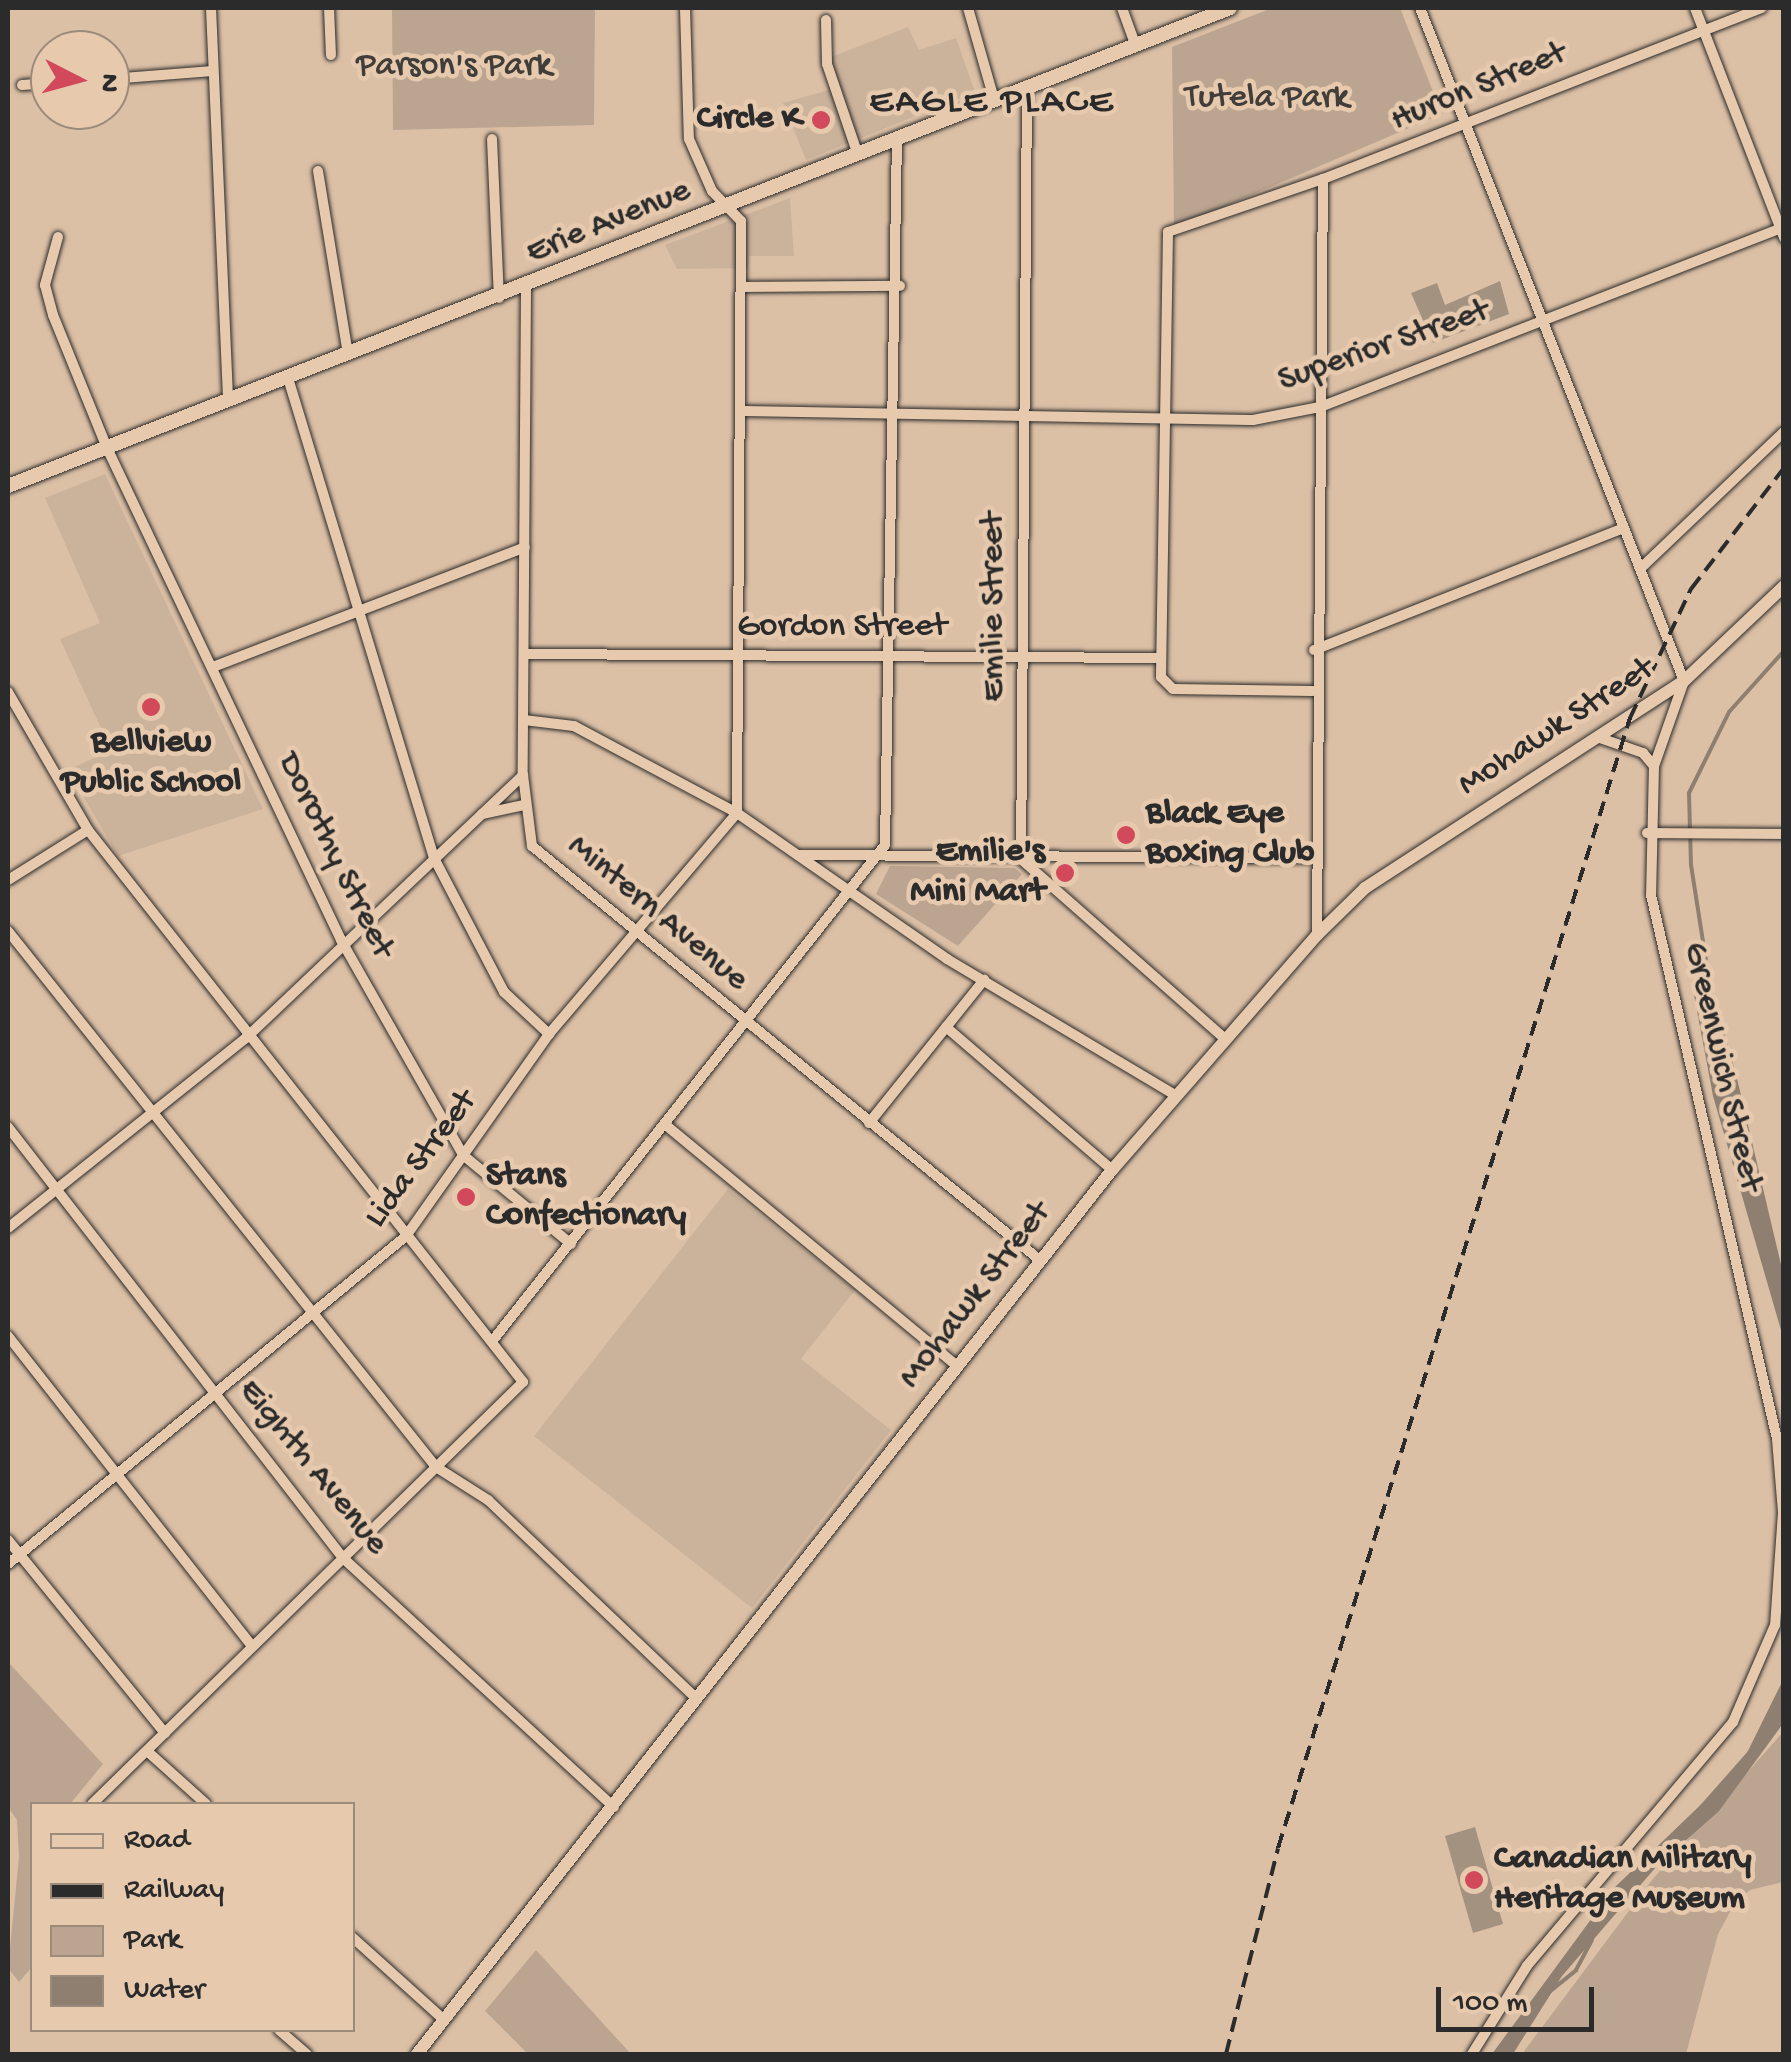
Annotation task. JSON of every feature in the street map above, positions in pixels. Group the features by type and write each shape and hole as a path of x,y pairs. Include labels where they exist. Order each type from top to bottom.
{"main road":[{"name":"Erie Avenue","path":"8,486 526,289 1027,85 1230,8"}],"street":[{"path":"211,8 228,402"},
{"path":"329,8 331,55"},
{"path":"686,8 689,139 712,191 741,221 744,411 737,813"},
{"path":"968,8 994,99"},
{"path":"1122,8 1135,43"},
{"path":"1420,8 1684,681"},
{"path":"1695,8 1782,231"},
{"name":"Huron Street","path":"1162,421 1168,232 1323,180 1762,8"},
{"path":"826,20 827,64 858,155"},
{"path":"130,77 214,71"},
{"path":"22,85 30,84"},
{"name":"Emilie Street","path":"1021,858 1027,85"},
{"path":"492,139 499,299"},
{"path":"493,1340 668,1126 886,844 900,286 897,139"},
{"path":"318,171 348,355"},
{"path":"1316,936 1314,650 1323,180"},
{"name":"Superior Street","path":"744,411 1253,420 1320,407 1782,231"},
{"name":"Dorothy Street","path":"58,237 45,285 107,448 341,940 463,1155 571,1244"},
{"path":"743,287 900,286"},
{"name":"Mintern Avenue","path":"526,289 524,805 532,846 1041,1261"},
{"path":"288,378 363,608 434,858 504,992 549,1034"},
{"path":"1162,421 1162,682 1173,689 1314,691"},
{"path":"1640,568 1784,432"},
{"path":"1314,650 1624,528"},
{"path":"213,668 525,547"},
{"name":"Greenwich Street","path":"1472,2054 1527,1966 1734,1722 1765,1657 1782,1592 1777,1439 1664,960 1653,833 1654,766 1684,681 1784,586"},
{"name":"Gordon Street","path":"526,654 1159,658"},
{"name":"Mohawk Street","path":"417,2054 1112,1170 1316,936 1365,888 1684,681"},
{"path":"8,692 88,830 246,1038 493,1340 522,1382 94,1802"},
{"path":"524,720 574,726 737,813 851,894 984,980 1176,1095"},
{"path":"1600,738 1644,753 1654,766"},
{"path":"8,1228 246,1038 341,940 524,775"},
{"path":"482,814 524,805"},
{"name":"Lida Street","path":"8,1564 311,1319 406,1236 549,1034 737,813"},
{"path":"8,880 88,830"},
{"path":"1653,833 1784,834"},
{"path":"797,856 1313,858"},
{"path":"1021,858 1224,1038"},
{"path":"8,931 311,1319 436,1467 488,1500 698,1699"},
{"path":"869,1124 984,980"},
{"path":"946,1027 1112,1170"},
{"path":"668,1126 958,1368"},
{"name":"Eighth Avenue","path":"8,1127 343,1558 614,1808"},
{"path":"8,1336 251,1645"},
{"path":"8,1540 164,1733"},
{"path":"147,1751 204,1802"},
{"path":"355,1940 442,2019"},
{"path":"281,2032 307,2054"}],"shaded area":[{"path":"908,27 919,50 956,38 975,92 806,160 783,103 836,88 831,57"},
{"path":"790,198 794,256 749,256 748,268 677,269 665,245"},
{"name":"Bellview Public School","path":"105,474 263,809 118,856 68,770 111,750 60,639 100,623 45,498"},
{"path":"728,1189 855,1290 801,1359 891,1430 752,1608 534,1436"}],"green space":[{"name":"Parson's Park","path":"392,8 595,8 594,125 393,130"},
{"name":"Tutela Park","path":"1272,8 1400,8 1442,114 1174,228 1172,47"},
{"path":"890,866 1014,868 1022,874 958,946 876,894"},
{"path":"8,1662 103,1764 72,1802 30,1802 30,1969 19,1982 8,1968 19,1857 17,1820 8,1807"},
{"path":"1783,1732 1783,1882 1750,1890 1735,1903 1718,1934 1686,2054 1522,2054 1652,1880"},
{"path":"536,1950 631,2054 528,2054 485,2011"}],"water":[{"path":"1694,995 1714,997 1735,1070 1783,1273 1783,1337 1713,1096"},
{"path":"1783,1680 1782,1725 1719,1811 1656,1867 1562,1976 1513,2054 1492,2054 1614,1888 1740,1767"}],"building":[{"path":"1500,281 1509,314 1433,343 1411,293 1437,283 1445,305"},
{"name":"Canadian Military Heritage Museum","path":"1475,1827 1503,1924 1473,1933 1445,1836"}],"waterway":[{"path":"1712,999 1691,865 1689,793 1729,712 1784,651"},
{"path":"1696,1813 1750,1752 1726,1783"},
{"path":"1548,1993 1576,1970 1592,1940"}],"railway":[{"path":"1226,2054 1278,1848 1630,718 1691,589 1784,468"}],"place":[{"name":"Circle K","path":"821,120"},
{"name":"Bellview Public School","path":"151,707"},
{"name":"Black Eye Boxing Club","path":"1126,835"},
{"name":"Emilie's Mini Mart","path":"1065,873"},
{"name":"Stans Confectionary","path":"466,1197"},
{"name":"Canadian Military Heritage Museum","path":"1474,1880"}],"district":[{"name":"EAGLE PLACE","path":"992,104"}]}
